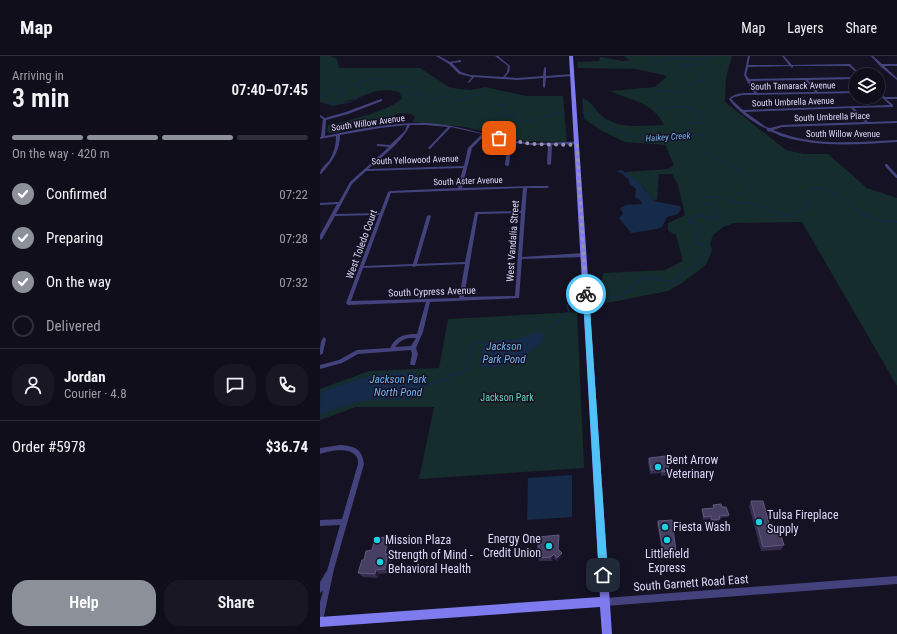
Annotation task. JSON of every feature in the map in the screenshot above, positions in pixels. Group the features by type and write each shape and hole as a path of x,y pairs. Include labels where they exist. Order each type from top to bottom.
{"main road":[{"path":"571,56 607,634"},
{"name":"South Garnett Road East","path":"320,622 605,602"}],"street":[{"path":"438,56 450,63 460,73 474,76 522,78 572,75"},
{"path":"496,56 509,66 508,72 504,78"},
{"path":"749,56 744,75 756,94"},
{"path":"783,56 792,67"},
{"path":"872,56 897,78"},
{"path":"450,63 460,61"},
{"path":"881,65 897,65"},
{"path":"746,66 850,66 852,68"},
{"path":"544,86 545,68"},
{"path":"469,82 474,76"},
{"path":"747,80 849,78"},
{"path":"806,79 817,93"},
{"name":"South Tamarack Avenue","path":"731,98 738,95 756,94 849,92"},
{"name":"South Willow Avenue","path":"731,98 732,103 768,130 798,141 812,143 897,141"},
{"path":"885,98 897,98"},
{"name":"South Umbrella Avenue","path":"743,111 892,106 885,99"},
{"path":"320,116 325,119 347,113 381,100"},
{"path":"851,107 867,123"},
{"path":"322,137 325,119"},
{"name":"South Umbrella Place","path":"768,130 784,126 897,122"},
{"path":"320,240 322,230 334,215 352,183 406,131 409,124"},
{"name":"South Willow Avenue","path":"322,137 377,127 409,124 450,126 516,142 550,145 577,144"},
{"path":"430,148 450,126"},
{"path":"320,173 334,155 339,144 338,134"},
{"path":"460,189 470,148 484,134"},
{"path":"507,165 509,147 516,142"},
{"path":"378,145 391,146"},
{"path":"549,164 550,145"},
{"path":"886,165 897,177"},
{"name":"South Yellowood Avenue","path":"365,170 466,167"},
{"name":"West Vandalia Street","path":"517,297 525,187"},
{"name":"South Aster Avenue","path":"390,192 547,187"},
{"name":"West Toledo Court","path":"348,303 390,192"},
{"path":"320,204 340,204"},
{"path":"461,299 466,263 476,213 523,212"},
{"path":"334,215 381,214"},
{"path":"414,266 429,216"},
{"path":"520,258 583,255"},
{"path":"362,266 414,266 466,263"},
{"name":"South Cypress Avenue","path":"348,303 517,297"},
{"path":"413,364 415,354 413,348 422,327 428,301"},
{"path":"392,349 395,342 400,338 418,336"},
{"path":"320,353 324,339"},
{"path":"320,367 340,362 357,352 413,348"},
{"path":"320,451 351,448 360,455 361,464 331,569 320,616"},
{"path":"320,523 344,522"},
{"path":"320,589 331,569"},
{"name":"South Garnett Road East","path":"605,602 897,580"}],"green space":[{"path":"320,56 330,56 337,59 339,68 420,68 449,87 458,89 471,90 485,87 526,96 563,96 567,142 524,141 465,127 412,122 415,117 411,114 399,113 391,117 350,124 349,128 337,133 330,133 327,131 328,125 379,111 389,107 402,98 399,92 390,90 376,91 334,106 320,102"},
{"path":"623,56 732,56 726,77 725,102 786,150 804,154 828,154 867,188 897,198 897,386 802,222 734,223 723,227 713,235 710,244 712,250 706,265 682,283 668,291 597,305 603,273 665,270 683,261 676,235 668,231 668,223 685,215 678,185 672,174 659,174 657,200 653,201 647,194 646,190 625,172 668,169 674,165 665,145 625,142 604,132 584,119 582,98 589,102 604,118 614,123 628,126 664,125 659,117 647,106 610,91 655,87 667,76 636,69 578,68 577,62 599,61 600,57 623,61 630,60"},
{"name":"Jackson Park","path":"577,312 584,468 419,479 434,407 356,407 320,420 320,389 369,371 439,368 448,319"}],"water":[{"path":"622,170 641,184 653,201 680,206 680,211 675,215 667,217 662,227 631,233 619,218 623,213 620,208 626,205 642,204 641,201 635,197 636,189 630,184 628,179 623,174 617,171"},
{"name":"Jackson Park Pond","path":"539,331 544,336 542,343 519,359 503,366 481,367 480,357 483,346 488,342 519,339"},
{"name":"Jackson Park North Pond","path":"401,372 414,373 422,381 423,388 421,395 418,398 368,400 320,414 321,392 360,379"},
{"path":"572,475 572,517 527,520 528,478"}],"building":[{"name":"Bent Arrow Veterinary","path":"666,456 669,471 662,472 662,469 651,470 649,458"},
{"name":"Tulsa Fireplace Supply","path":"751,501 763,501 772,534 780,533 784,545 763,547"},
{"path":"721,504 722,507 726,507 729,515 719,516 720,519 712,520 711,516 704,517 702,509 714,508 713,505"},
{"path":"672,520 676,552 663,552 658,521"},
{"name":"Energy One Credit Union","path":"559,535 558,549 562,553 557,558 554,554 551,557 538,558 538,537"},
{"name":"Strength of Mind - Behavioral Health","path":"388,537 385,554 388,554 385,569 376,570 375,574 358,573 366,551 372,550 375,538"}],"waterway":[{"path":"645,56 657,62 670,58 705,59 702,65 680,64 702,78 702,80 684,87 681,92 664,90 658,91 653,99 656,105 662,110 675,106 682,106 701,113 702,123 690,123 685,127 695,135"},
{"path":"705,56 709,58 706,60"},
{"name":"Haikey Creek","path":"320,97 331,91 343,89 345,92 327,103 338,104 348,102 358,98 366,91 363,88 354,85 368,79 380,78 384,79 388,88 409,87 404,91 404,94 424,93 425,96 419,100 422,102 445,97 457,101 480,94 489,99 495,105 504,104 506,106 504,112 498,114 500,116 505,117 518,114 520,116 517,120 529,121 565,112"},
{"name":"Haikey Creek","path":"582,112 591,114 608,127 641,139 672,139 679,136 693,136 699,134 704,136 702,149 715,158 737,168 749,178 753,185 751,188 733,197 732,201"},
{"name":"Haikey Creek","path":"792,213 807,210 809,202 803,193 812,189 820,188 834,194 861,214"},
{"name":"Haikey Creek","path":"717,213 718,209 715,205 702,204 702,199 709,196 732,201"},
{"name":"Haikey Creek","path":"732,201 753,204 782,214"},
{"name":"Haikey Creek","path":"601,302 610,298 620,297 627,291 632,290 632,285 646,276 659,280 679,282 678,276 698,264 708,249 696,242 700,228 698,224 689,223 689,220 698,215 713,219 717,213"},
{"name":"Haikey Creek","path":"779,213 784,215 792,213"},
{"name":"Haikey Creek","path":"787,214 792,213"},
{"name":"Haikey Creek","path":"861,214 877,220 897,222"},
{"name":"Haikey Creek","path":"550,327 569,312 567,305 570,304"},
{"name":"Haikey Creek","path":"423,386 448,379 449,375 462,373 467,368 472,345 480,341 486,344"}],"way so far":[{"path":"499,138 539,145 577,145 586,294"}],"place":[{"name":"Bent Arrow Veterinary","path":"658,467"},
{"name":"Tulsa Fireplace Supply","path":"759,522"},
{"name":"Fiesta Wash","path":"665,527"},
{"name":"Mission Plaza","path":"377,540"},
{"name":"Littlefield Express","path":"667,540"},
{"name":"Energy One Credit Union","path":"549,546"},
{"name":"Strength of Mind - Behavioral Health","path":"380,562"}],"route":[{"path":"586,294 603,575"}]}
